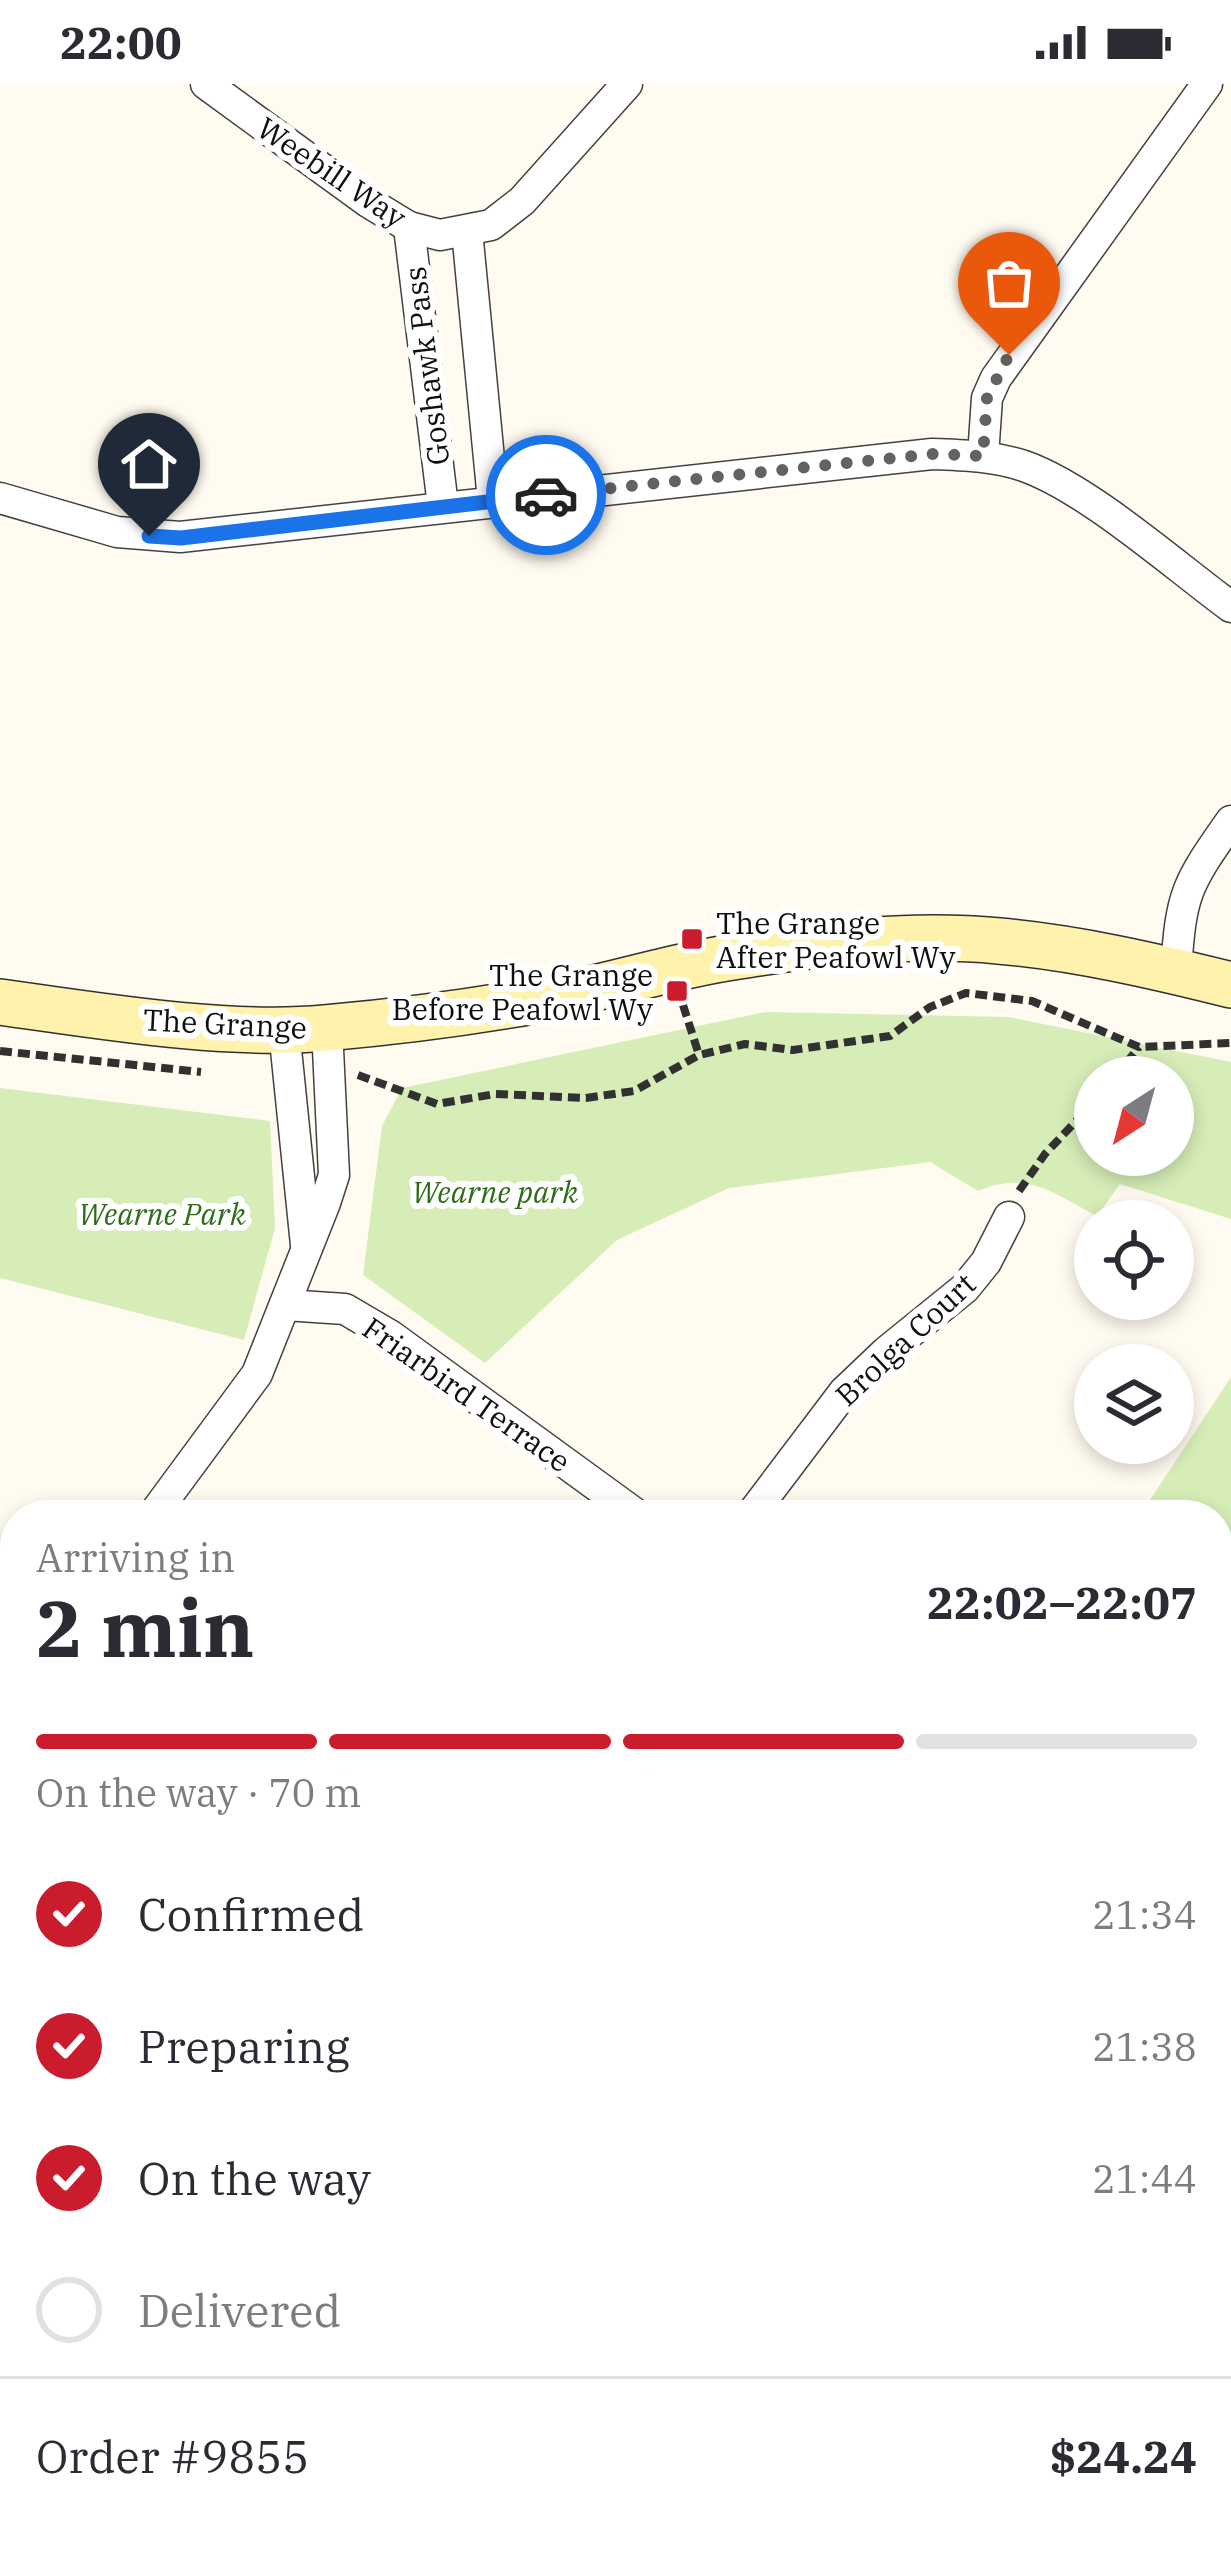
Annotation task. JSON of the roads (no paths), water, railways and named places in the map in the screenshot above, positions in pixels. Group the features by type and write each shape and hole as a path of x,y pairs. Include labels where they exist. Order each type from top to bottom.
{"street":[{"name":"Weebill Way","path":"206,84 368,202 409,226 440,235 466,231"},
{"path":"466,231 491,225 522,201 627,84"},
{"path":"983,456 987,398 1002,367 1207,84"},
{"name":"Goshawk Pass","path":"409,226 442,506"},
{"name":"Goshawk Pass","path":"466,231 494,500"},
{"name":"Goshawk Pass","path":"0,498 117,532 181,538 932,454 983,456 1024,466 1062,483 1231,607"},
{"path":"1177,971 1183,898 1231,821"},
{"name":"The Grange","path":"0,1002 170,1022 305,1029 536,1001 748,954 920,939 997,940 1177,971 1231,986"},
{"path":"305,1029 306,1245"},
{"path":"165,1500 256,1374 334,1175 305,1029"},
{"name":"Brolga Court","path":"762,1500 844,1392 965,1288 986,1262 1009,1216"},
{"name":"Friarbird Terrace","path":"285,1305 345,1309 392,1336 616,1500"}],"place":[{"name":"The Grange After Peafowl Wy","path":"692,939"},
{"name":"The Grange Before Peafowl Wy","path":"677,991"}],"park label":[{"name":"Wearne park","path":"495,1191"},
{"name":"Wearne Park","path":"162,1213"}]}
